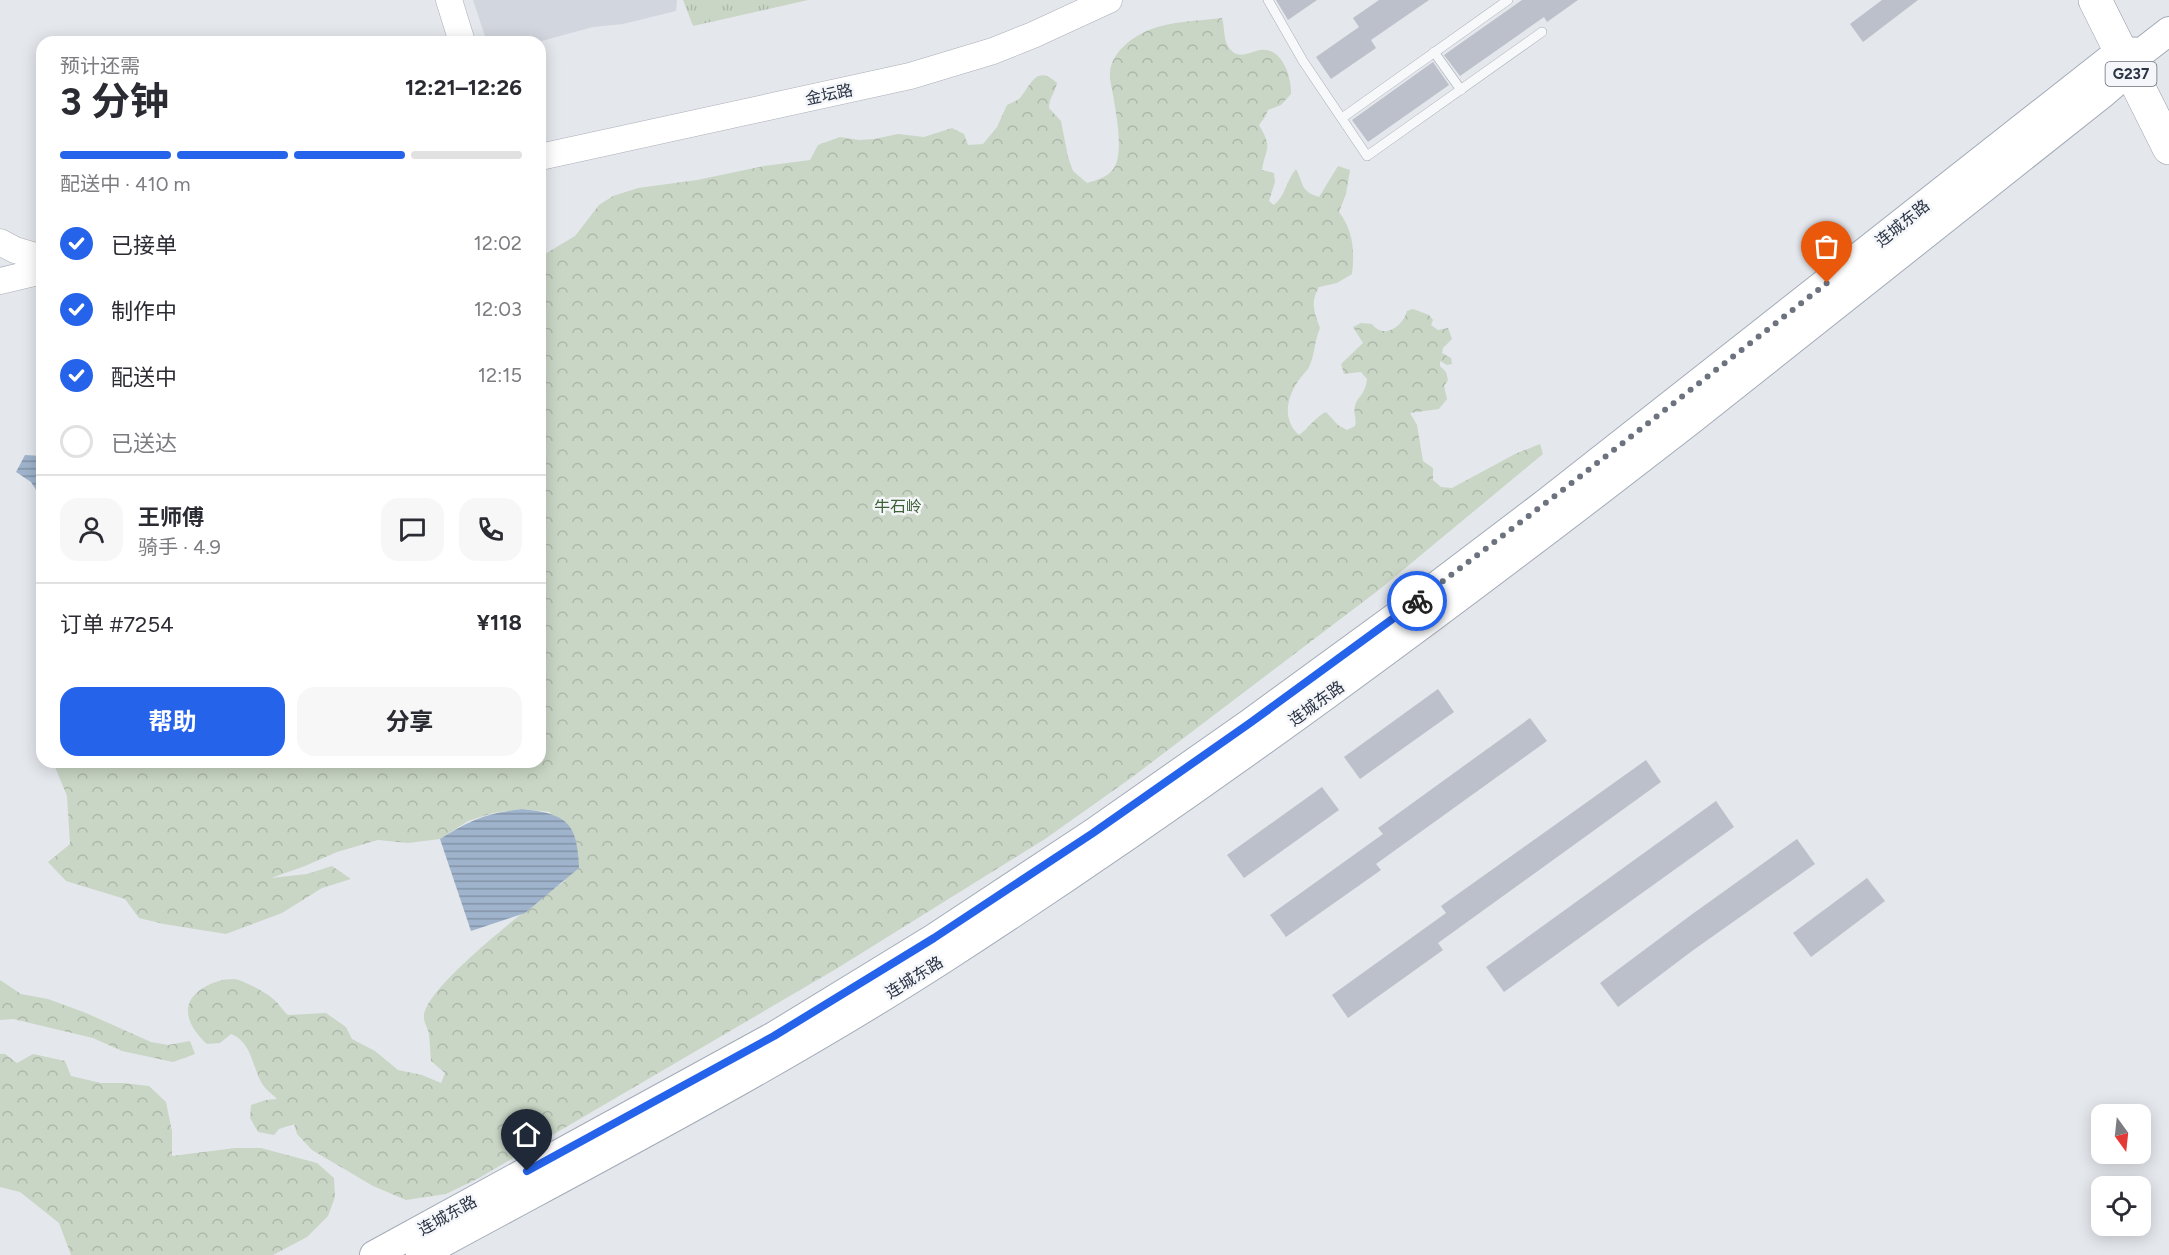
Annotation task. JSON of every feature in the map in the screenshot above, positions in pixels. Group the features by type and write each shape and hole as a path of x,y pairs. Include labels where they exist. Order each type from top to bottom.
{"highway":[{"name":"G237","path":"2095,0 2130,58 2169,108"},
{"name":"G237","path":"2116,0 2130,58 2169,148"}],"main road":[{"path":"449,0 460,36"},
{"name":"金坛路","path":"546,156 910,76 962,61 1033,35 1109,0"},
{"name":"连城东路","path":"374,1255 774,1036 934,938 1093,833 1250,723 1402,612 2130,58 2169,31"},
{"name":"连城东路","path":"420,1255 786,1056 945,958 1114,846 1261,743 1559,522 1731,388 2130,58"},
{"path":"0,242 15,250 36,256"},
{"path":"0,281 36,272"}],"lane":[{"path":"1268,0 1303,62 1367,156 1542,32"},
{"path":"1342,118 1508,0"},
{"path":"1434,52 1461,90"}],"shaded area":[{"path":"473,0 677,0 676,11 623,24 593,27 546,40 546,36 485,36"}],"green space":[{"path":"683,0 808,0 693,26"},
{"name":"牛石岭","path":"1222,18 1226,42 1233,52 1241,55 1268,50 1280,58 1284,65 1290,80 1291,94 1281,105 1268,110 1259,125 1267,143 1262,170 1274,173 1275,182 1269,201 1274,205 1278,201 1296,169 1305,189 1319,197 1338,166 1350,170 1346,194 1339,212 1344,219 1352,242 1352,274 1337,283 1319,287 1316,292 1314,307 1320,328 1308,369 1297,383 1290,398 1288,413 1293,428 1299,435 1326,412 1338,425 1347,430 1355,426 1355,406 1365,389 1367,379 1361,372 1344,374 1341,364 1363,343 1353,327 1361,323 1372,324 1377,329 1387,331 1402,322 1407,311 1413,309 1429,315 1433,320 1431,325 1438,330 1448,328 1452,339 1443,348 1442,353 1451,358 1452,364 1447,365 1440,361 1440,366 1446,372 1448,380 1444,386 1447,399 1439,409 1410,413 1417,425 1423,461 1433,468 1433,480 1441,487 1452,488 1515,454 1540,444 1543,454 1380,589 1131,778 1045,839 836,969 479,1178 446,1194 406,1200 373,1186 312,1150 297,1134 294,1124 279,1129 274,1135 258,1132 250,1118 251,1105 277,1099 262,1084 243,1042 231,1034 220,1043 207,1044 195,1031 188,1016 188,1009 195,994 218,981 234,979 243,982 269,996 288,1015 326,1013 346,1027 352,1039 375,1051 398,1070 422,1075 441,1083 445,1073 431,1061 429,1034 424,1018 429,1002 462,965 485,944 565,881 550,812 522,809 493,813 468,821 440,839 408,843 378,840 337,852 271,878 307,874 332,866 351,879 322,888 282,913 226,934 139,918 125,899 66,881 48,862 70,844 67,796 55,768 546,768 546,253 575,236 599,205 613,196 638,188 810,160 818,145 840,137 859,140 898,134 924,137 952,128 964,134 968,145 983,144 997,127 1007,105 1020,98 1035,78 1044,75 1057,83 1049,108 1061,121 1073,171 1087,183 1095,181 1109,174 1117,161 1118,132 1110,81 1115,58 1124,46 1136,37 1157,27"},
{"path":"0,980 21,994 48,999 86,1013 151,1042 168,1045 190,1041 195,1054 173,1062 122,1051 93,1038 13,1019 0,1020"},
{"path":"0,1054 5,1054 17,1063 33,1054 65,1061 71,1076 101,1083 149,1086 166,1102 172,1131 172,1156 235,1148 261,1148 317,1163 334,1178 335,1197 328,1216 307,1237 273,1255 71,1255 59,1223 20,1192 0,1187"}],"water":[{"path":"25,455 36,456 36,490 31,482 16,472"},
{"path":"522,809 550,814 567,823 576,840 579,868 525,913 471,931 440,839 479,818"}],"building":[{"path":"1276,0 1317,0 1288,20"},
{"path":"1379,0 1429,0 1371,40 1376,48 1331,79 1316,57 1359,27 1353,18"},
{"path":"1522,0 1578,0 1547,22 1544,17 1460,76 1444,55"},
{"path":"1882,0 1918,0 1863,42 1850,24"},
{"path":"1433,62 1449,85 1368,142 1352,120"},
{"path":"1438,689 1454,712 1360,779 1344,757"},
{"path":"1530,718 1547,741 1376,864 1381,870 1286,937 1270,915 1383,834 1378,828"},
{"path":"1646,760 1661,782 1438,943 1443,950 1348,1018 1332,995 1446,913 1441,906"},
{"path":"1322,787 1339,810 1244,878 1227,855"},
{"path":"1716,801 1734,827 1504,992 1486,967"},
{"path":"1797,839 1815,864 1692,951 1618,1007 1600,983"},
{"path":"1867,878 1885,901 1811,957 1793,933"}],"way so far":[{"path":"1417,601 1827,283"}],"route":[{"path":"527,1171 774,1036 934,938 1093,833 1250,723 1417,601"}]}
